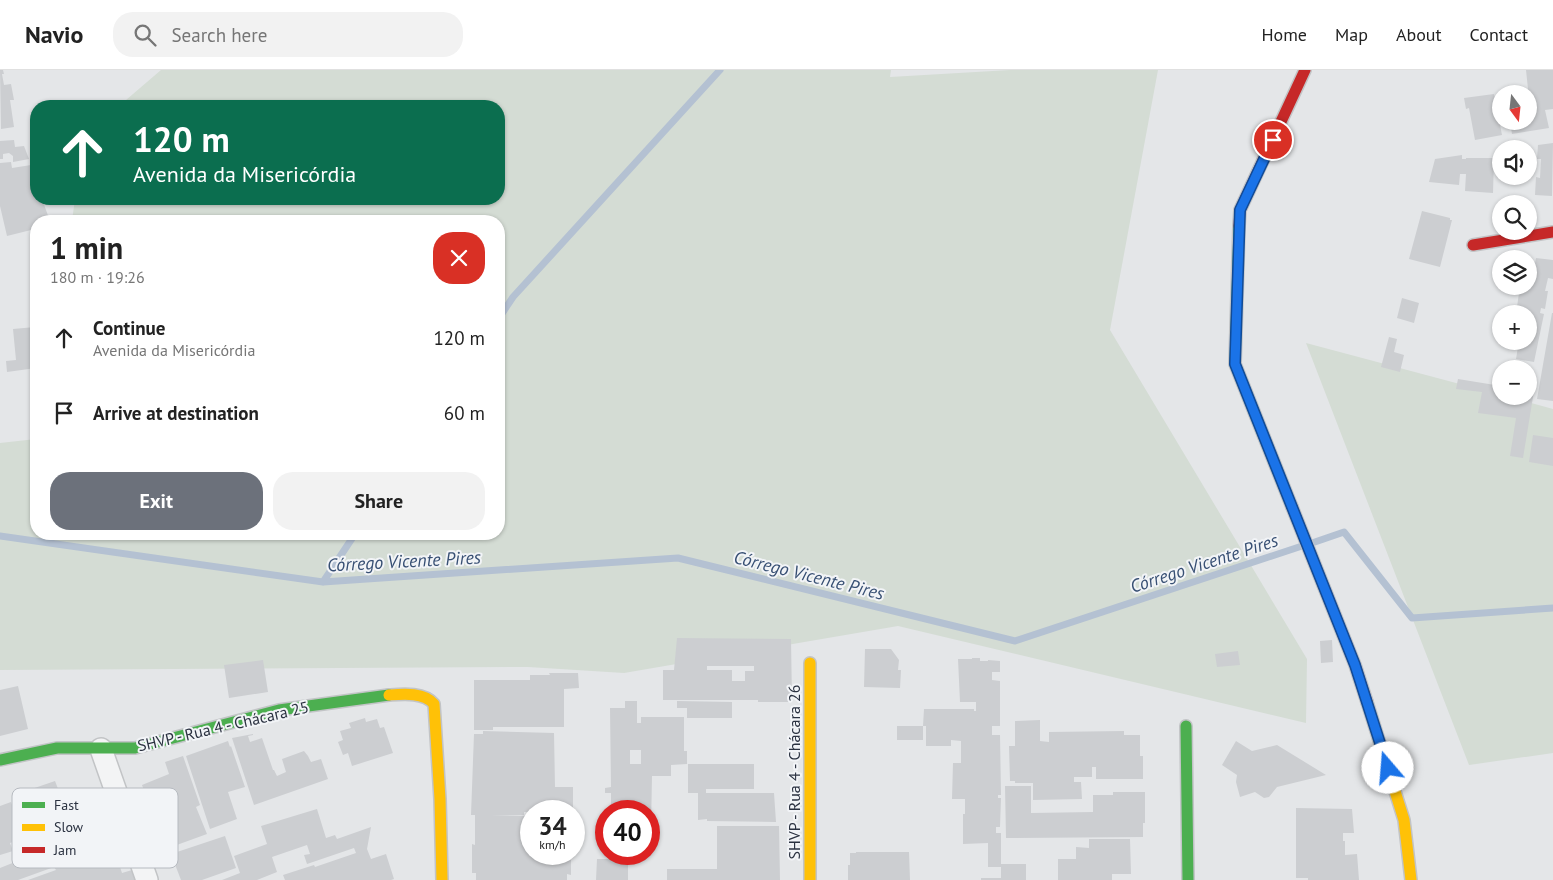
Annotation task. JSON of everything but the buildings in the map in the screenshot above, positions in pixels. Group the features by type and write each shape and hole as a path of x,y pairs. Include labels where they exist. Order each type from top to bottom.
{"street":[{"path":"1305,70 1240,210 1235,364 1355,665 1404,820 1411,880"},
{"path":"1473,245 1553,232"},
{"name":"SHVP - Rua 4 - Chácara 26","path":"810,663 810,880"},
{"name":"SHVP - Rua 4 - Chácara 25","path":"0,760 57,748 135,748 279,710 367,697 413,694 426,698 434,704 440,799 442,880"},
{"path":"1186,726 1188,880"},
{"path":"101,749 115,788"},
{"path":"143,868 147,880"}],"shaded area":[{"path":"161,70 891,70 890,77 1010,70 1158,70 1110,330 1307,659 1306,723 898,626 624,673 528,667 0,670 0,443 30,440 30,540 505,540 505,215 73,215 74,205 505,205 505,100 126,100"},
{"path":"1306,343 1492,393 1492,405 1537,405 1553,409 1553,753 1469,765"}],"waterway":[{"path":"505,309 513,297 720,70"},
{"name":"Córrego Vicente Pires","path":"1312,543 1344,532 1412,618 1553,608"},
{"name":"Córrego Vicente Pires","path":"0,536 323,582 678,558 1015,641 1302,546"},
{"path":"323,582 351,540"}],"traffic: fast":[{"path":"1239,226 1235,364 1292,507"},
{"path":"0,760 57,748 135,748 279,710 389,695"},
{"path":"1186,726 1188,880"}],"traffic: slow":[{"path":"810,663 810,880"},
{"path":"389,695 407,694 425,697 434,704 440,799 442,880"},
{"path":"1367,702 1404,820 1411,880"}],"traffic: jam":[{"path":"1239,226 1240,210 1305,70"},
{"path":"1473,245 1553,232"},
{"path":"1292,507 1355,665 1367,702"}],"route":[{"path":"1273,140 1240,210 1235,364 1355,665 1388,768"}]}
